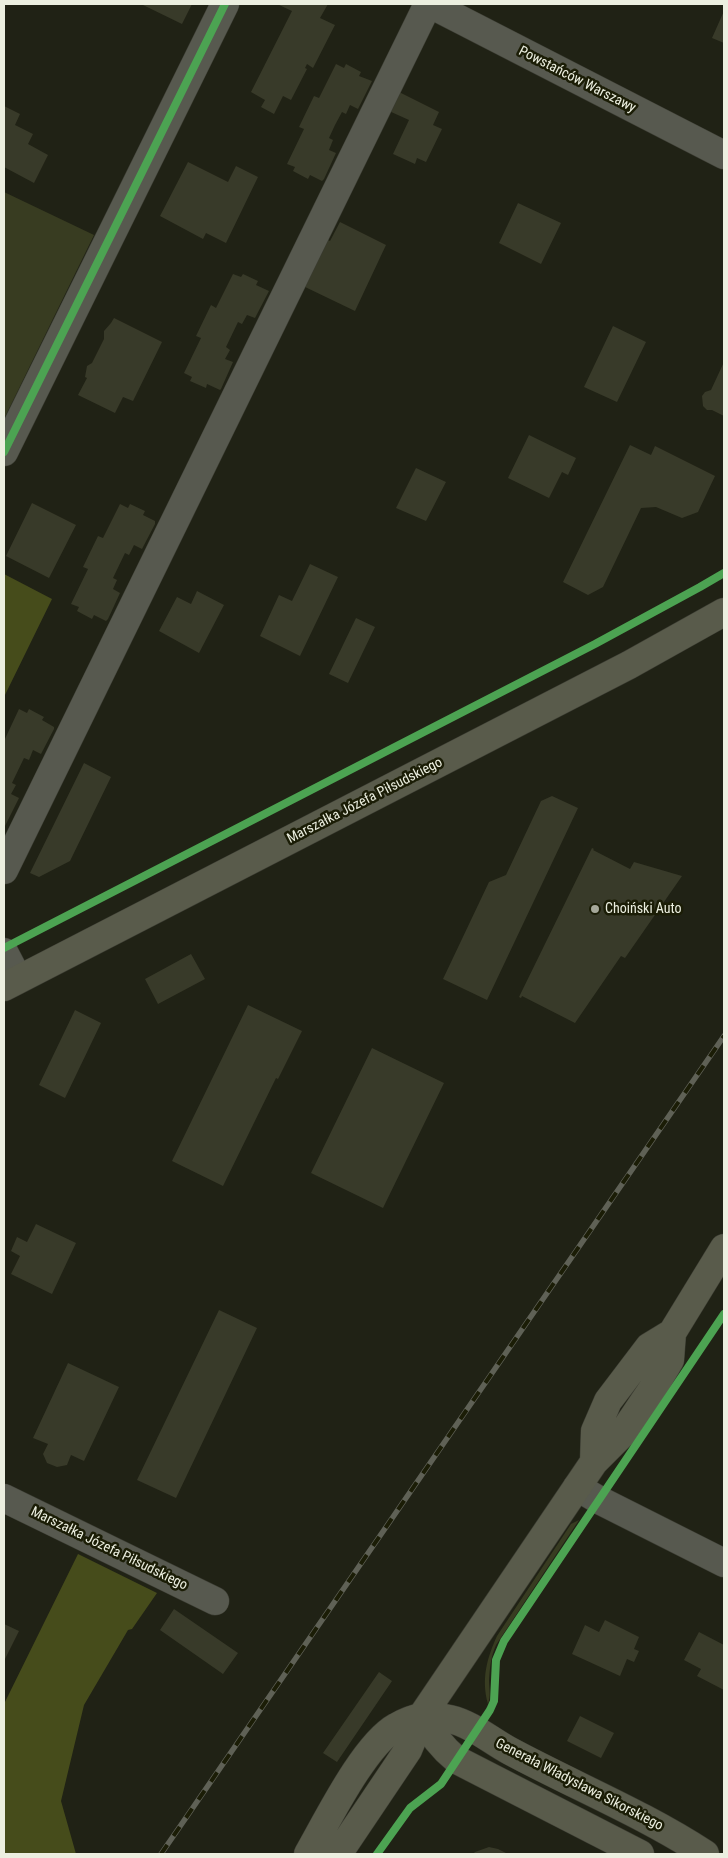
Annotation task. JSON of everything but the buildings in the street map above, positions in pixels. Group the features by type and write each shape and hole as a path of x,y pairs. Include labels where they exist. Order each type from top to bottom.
{"main road":[{"name":"Marszałka Józefa Piłsudskiego","path":"11,983 629,665 724,612"},
{"path":"338,1854 408,1750 422,1716 594,1462 622,1434 657,1382 670,1360 672,1333 724,1248"},
{"path":"308,1854 351,1780 372,1749 394,1728 422,1716"},
{"path":"422,1716 430,1733 443,1749 457,1760 640,1854"},
{"name":"Generała Władysława Sikorskiego","path":"422,1716 437,1716 464,1724 510,1751 661,1828 705,1854"}],"street":[{"path":"4,452 225,4"},
{"path":"4,870 429,4"},
{"name":"Powstańców Warszawy","path":"429,4 724,155"},
{"path":"4,952 11,983"},
{"path":"577,1487 593,1497 724,1563"},
{"name":"Marszałka Józefa Piłsudskiego","path":"4,1498 214,1601"}],"green space":[{"path":"4,192 94,235 4,419"},
{"path":"4,574 52,599 4,697"},
{"path":"579,1520 496,1645 490,1666 490,1695 488,1704 485,1686 486,1669 490,1652 497,1636 571,1524"},
{"path":"78,1554 157,1593 132,1629 128,1630 84,1705 61,1801 76,1854 4,1854 4,1704"}],"railway":[{"path":"161,1854 724,1036"}],"cycle path":[{"path":"4,452 225,4"},
{"path":"4,948 595,644 724,573"},
{"path":"377,1854 410,1808 441,1784 490,1710 494,1701 496,1660 504,1641 724,1314"}],"place":[{"name":"Choiński Auto","path":"595,909"}]}
